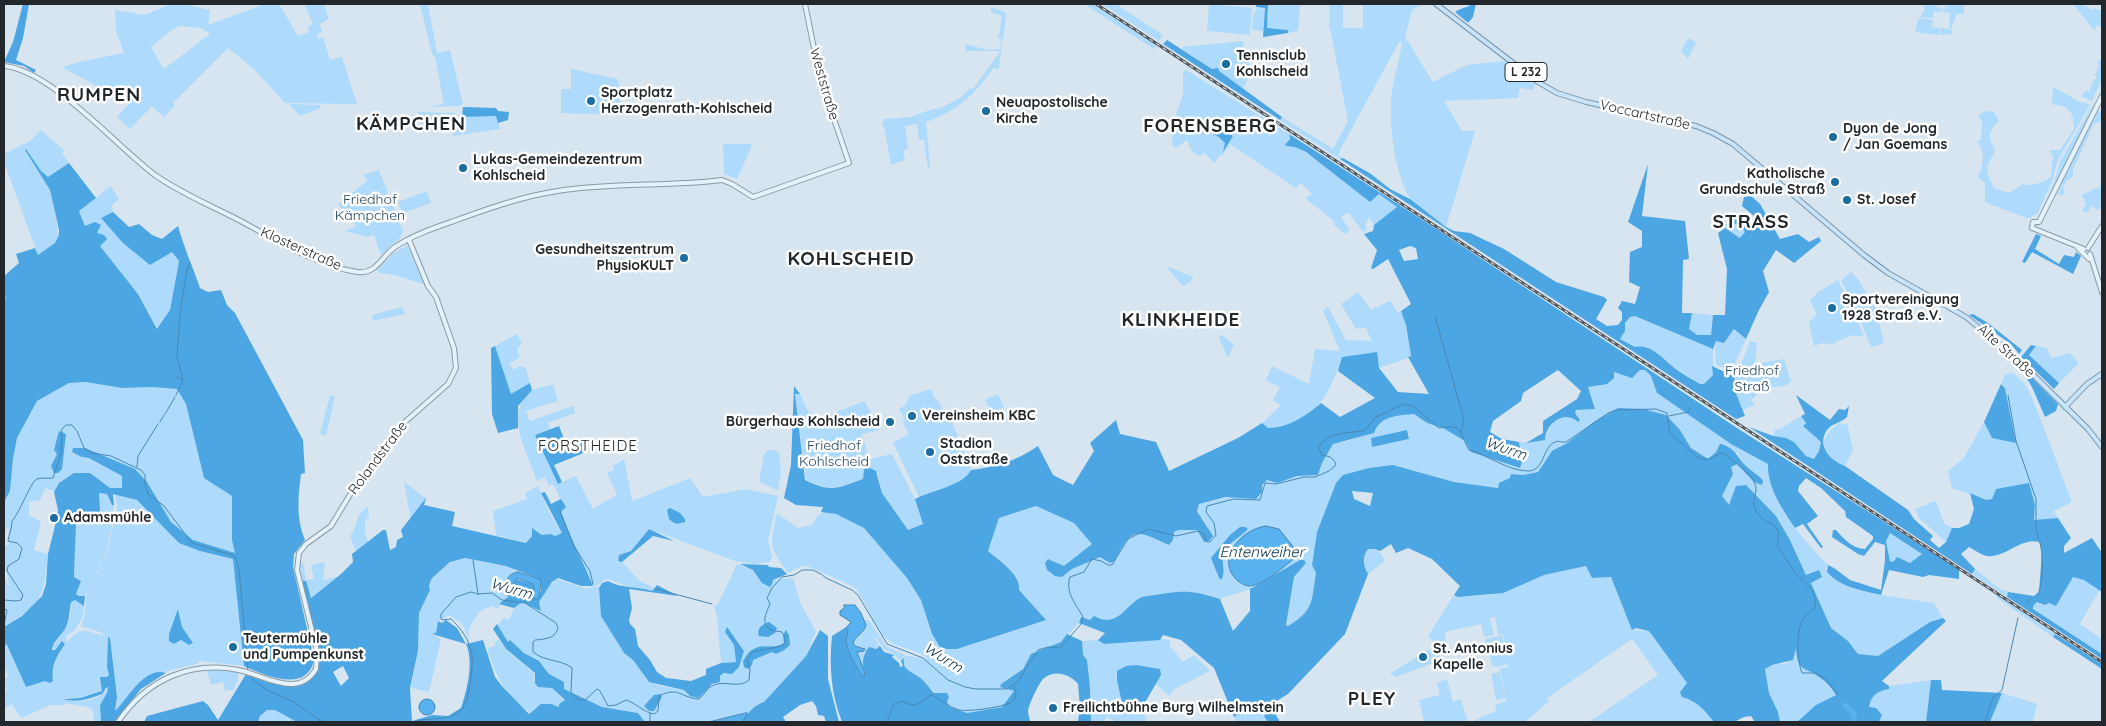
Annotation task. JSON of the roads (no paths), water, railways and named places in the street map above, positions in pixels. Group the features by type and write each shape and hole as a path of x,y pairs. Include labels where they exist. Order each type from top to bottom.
{"main road":[{"name":"Weststraße","path":"751,197 849,164 820,78 806,4"},
{"name":"Voccartstraße","path":"1436,4 1538,82 1558,93 1586,102 1696,126 1724,138 1747,154 1846,239"},
{"name":"Klosterstraße","path":"4,66 25,72 72,102 154,174 188,195 308,256 341,269 358,272 372,270 395,247 409,240 488,209 548,192 722,180 732,184 751,197"},
{"path":"2102,96 2038,226 2045,232 2085,249 2092,262 2102,292"},
{"path":"2085,249 2102,226"},
{"name":"Alte Straße","path":"1846,239 1888,273 1970,320 2006,348 2102,447"},
{"name":"Rolandstraße","path":"118,722 138,698 153,685 189,669 210,667 242,671 291,684 305,681 316,670 317,651 298,575 297,559 306,544 333,523 356,483 403,424 443,390 453,378 456,368 456,356 436,296 428,286 409,240"},
{"path":"2065,407 2087,384 2102,374"}],"water":[{"name":"Entenweiher","path":"1266,526 1279,529 1295,549 1295,558 1260,583 1246,586 1231,573 1230,555 1240,539 1257,528"},
{"path":"518,572 540,579 539,597 537,599 518,597 518,592 535,590 533,584 517,578 514,582 513,595 507,596 508,578 513,573"},
{"path":"844,605 855,605 866,625 853,643 855,646 865,649 864,651 857,652 865,673 864,677 861,675 848,649 848,631 846,628 851,622 840,615"},
{"path":"427,699 435,707 427,715 419,707"},
{"path":"747,713 742,722 709,722"}],"waterway":[{"path":"183,380 177,357 180,313 187,270 190,263"},
{"path":"1435,316 1464,420 1461,432"},
{"path":"176,377 183,380 181,385"},
{"path":"176,395 180,387"},
{"path":"2008,395 2016,441 2036,499 2036,530 2039,539"},
{"path":"165,414 175,397"},
{"name":"Wurm","path":"413,722 454,715 462,709 468,695 471,677 471,650 462,631 455,623 451,619 442,620 441,618 441,614 456,597 471,592 478,594 492,593 502,600 525,603 556,623 557,632 549,638 535,640 533,642 533,652 572,668 571,693 580,700 585,700 597,689 608,706 616,705 626,700 654,714 658,711 659,696 666,693 676,692 699,699 709,688 715,685 740,684 749,680 750,669 747,660 752,652 782,646 785,641 782,632 770,630 765,624 765,617 770,603 767,598 772,588 782,577 794,575 802,570 813,570 852,590 858,595 887,644 923,658 948,680 976,689 1007,689 1018,681 1038,650 1048,647 1060,648 1082,623 1083,617 1072,598 1069,583 1070,577 1084,572 1092,559 1112,565 1128,539 1148,529 1176,536 1198,531 1203,534 1207,542 1210,542 1216,535 1214,523 1206,512 1207,506 1234,499 1260,500 1265,483 1276,484 1304,477 1315,477 1329,471 1336,465 1331,458 1322,455 1318,447 1322,442 1339,434 1364,431 1376,417 1404,404 1413,406 1439,428 1453,427 1460,431 1469,450 1512,468 1527,471 1537,468 1548,449 1556,441 1566,442 1608,413 1616,410 1656,409 1667,413 1670,433 1697,457 1706,459 1720,453 1726,455 1753,479 1756,489 1754,503 1756,511 1760,517 1776,527 1779,537 1777,546 1793,570 1814,594 1815,607 1802,620 1800,627 1798,652 1802,673 1816,673 1826,679 1838,695"},
{"path":"1669,416 1688,412"},
{"path":"160,422 164,415"},
{"path":"137,467 138,456 158,424"},
{"name":"Wurm","path":"4,600 21,600 23,595 7,571 8,566 19,559 22,548 17,543 8,541 12,521 35,481 39,478 53,478 61,453 62,429 66,425 72,425 77,431 84,448 92,453 111,456 141,470 145,475 148,494 164,506 192,543 235,556 239,569 248,671"},
{"path":"560,511 574,546 590,571 593,584"},
{"path":"2037,595 2042,577 2040,542"},
{"path":"473,560 478,594"},
{"path":"656,589 712,604"},
{"path":"2027,602 2031,598"},
{"path":"4,609 7,610 4,622"},
{"path":"1985,722 1993,698 2002,690 2018,618"},
{"name":"Wurm","path":"250,674 254,680 267,690 294,702 322,722"},
{"path":"888,719 894,704 903,701 914,705 931,695 959,710 978,710 1003,705 1013,701 1016,694 1014,686"},
{"name":"Wurm","path":"1845,705 1854,714 1854,722"},
{"path":"650,713 650,722"}],"railway":[{"path":"1096,4 2102,662"}],"place":[{"name":"Tennisclub Kohlscheid","path":"1226,64"},
{"name":"Sportplatz Herzogenrath-Kohlscheid","path":"591,101"},
{"name":"Neuapostolische Kirche","path":"986,111"},
{"name":"Dyon de Jong / Jan Goemans","path":"1833,137"},
{"name":"Lukas-Gemeindezentrum Kohlscheid","path":"463,168"},
{"name":"Katholische Grundschule Straß","path":"1835,182"},
{"name":"St. Josef","path":"1847,200"},
{"name":"Gesundheitszentrum PhysioKULT","path":"684,258"},
{"name":"Sportvereinigung 1928 Straß e.V.","path":"1832,308"},
{"name":"Vereinsheim KBC","path":"912,416"},
{"name":"Bürgerhaus Kohlscheid","path":"890,422"},
{"name":"Stadion Oststraße","path":"930,452"},
{"name":"Adamsmühle","path":"54,518"},
{"name":"Teutermühle und Pumpenkunst","path":"233,647"},
{"name":"St. Antonius Kapelle","path":"1423,657"},
{"name":"Freilichtbühne Burg Wilhelmstein","path":"1053,708"}],"district":[{"name":"RUMPEN","path":"99,95"},
{"name":"KÄMPCHEN","path":"411,124"},
{"name":"FORENSBERG","path":"1210,126"},
{"name":"STRASS","path":"1751,222"},
{"name":"KOHLSCHEID","path":"851,259"},
{"name":"KLINKHEIDE","path":"1181,320"},
{"name":"FORSTHEIDE","path":"588,446"},
{"name":"PLEY","path":"1372,699"}],"park label":[{"name":"Friedhof Kämpchen","path":"370,208"},
{"name":"Friedhof Straß","path":"1752,380"},
{"name":"Friedhof Kohlscheid","path":"834,454"}]}
